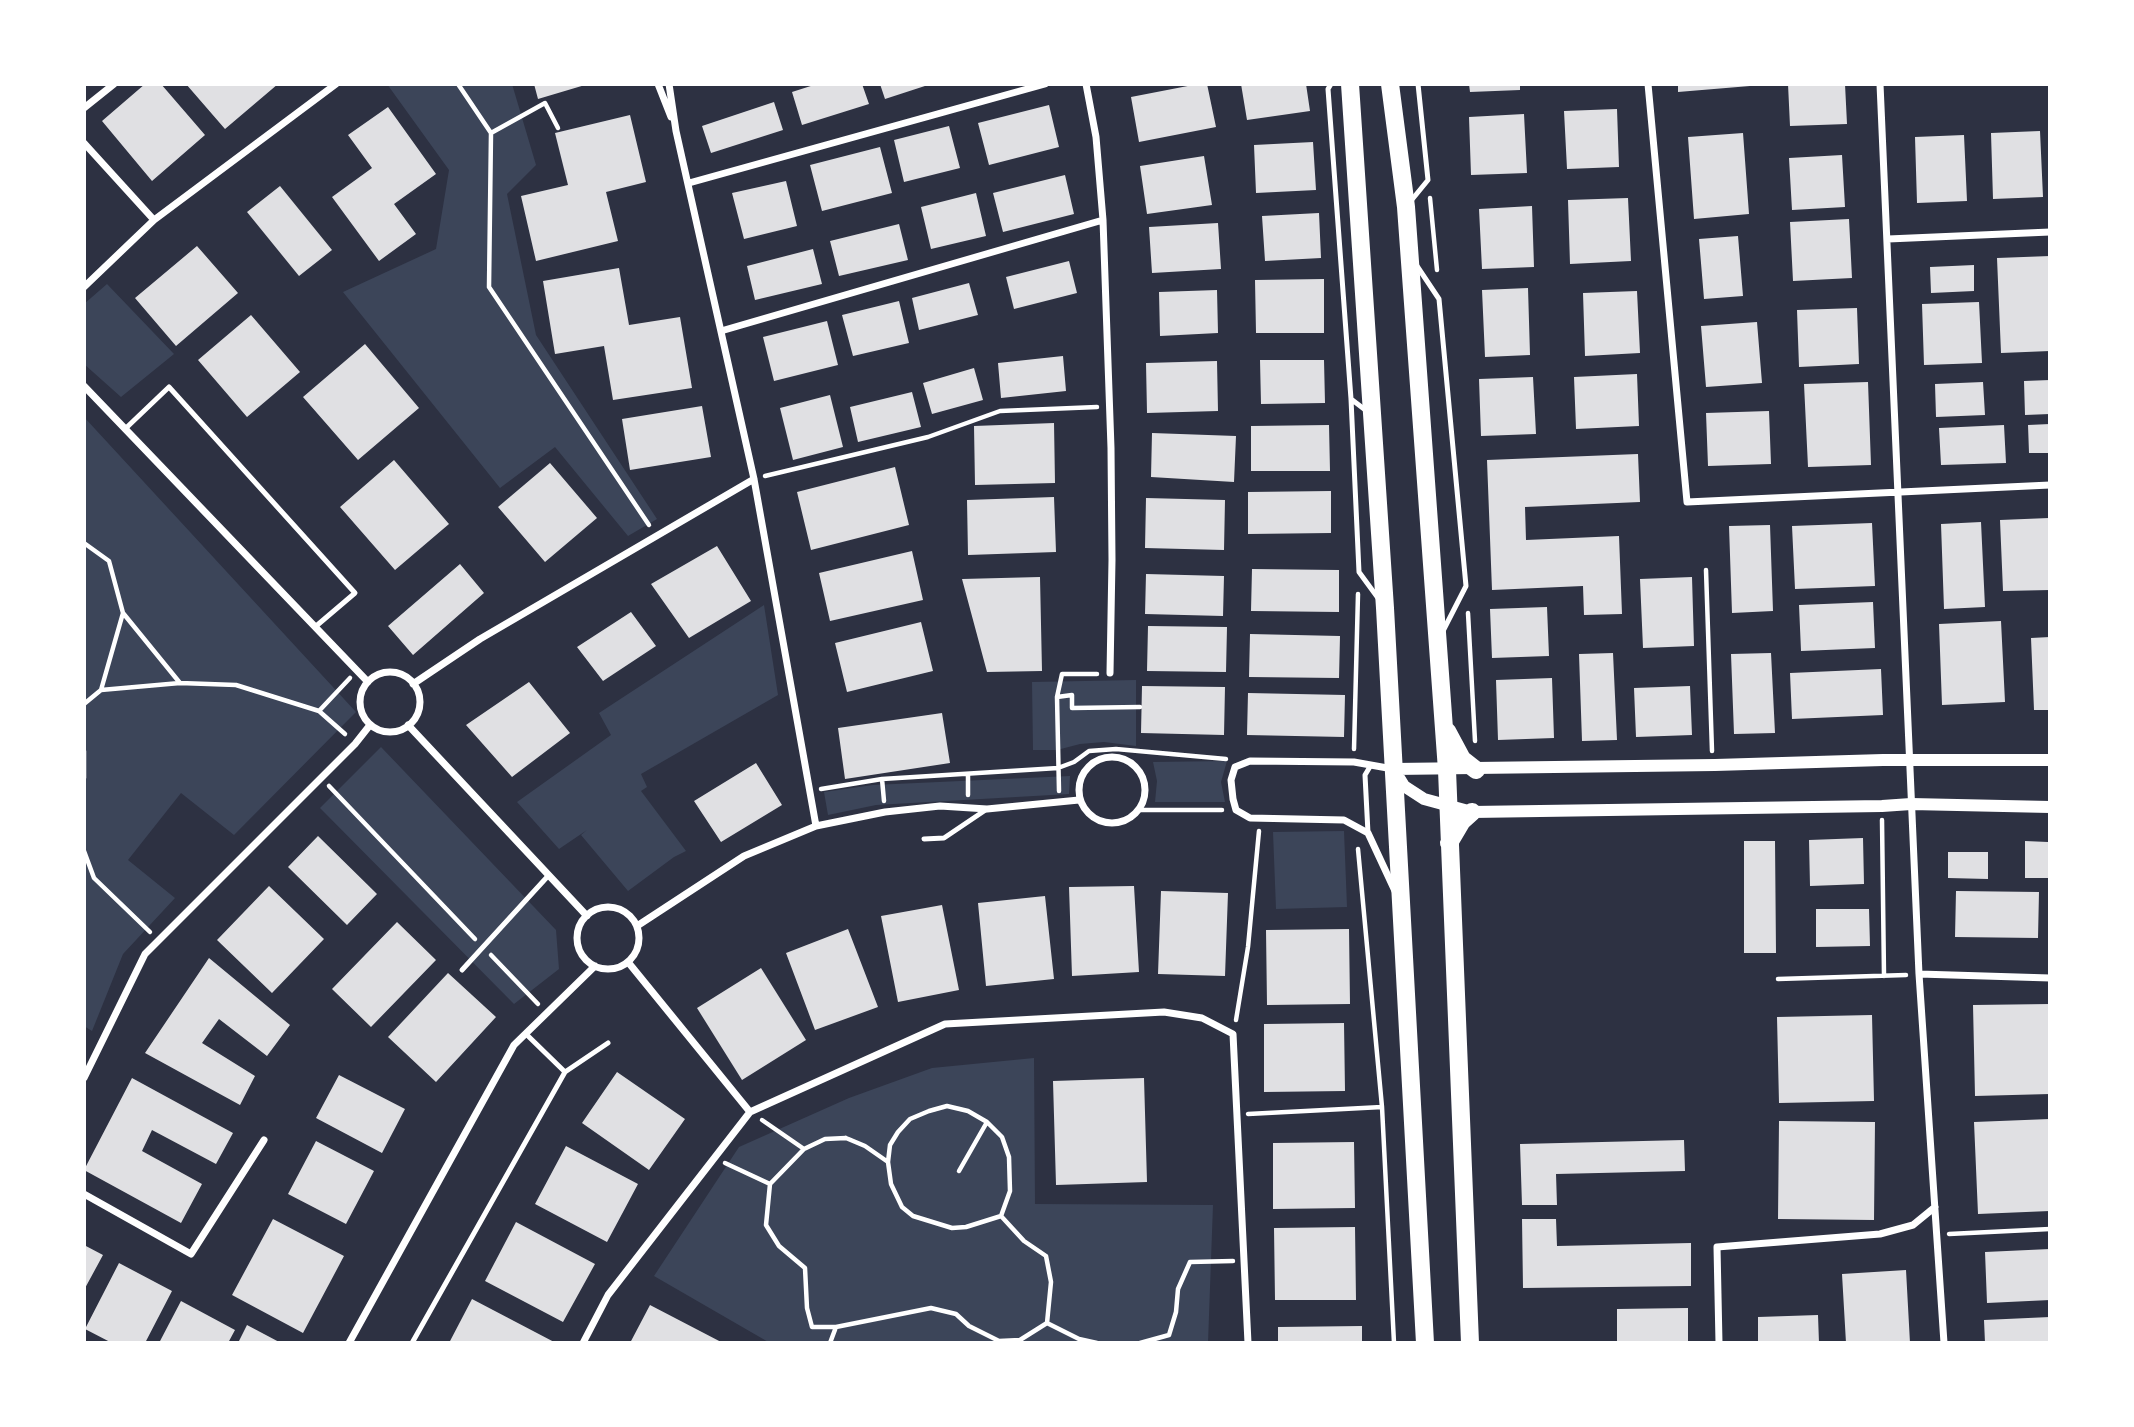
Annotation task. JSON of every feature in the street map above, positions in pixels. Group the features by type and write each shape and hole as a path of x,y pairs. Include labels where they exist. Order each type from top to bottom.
{"main road":[{"path":"1350,84 1385,608 1424,1343"},
{"path":"1390,84 1406,207 1447,770 1470,1343"},
{"path":"1443,723 1462,760 1475,770"},
{"path":"1449,843 1462,821 1472,812"}],"street":[{"path":"84,107 114,84"},
{"path":"84,287 154,220 336,84"},
{"path":"658,84 676,131"},
{"path":"669,84 676,131 754,479 816,825"},
{"path":"689,183 1045,84"},
{"path":"1086,84 1096,137 1104,220 1110,407 1110,673"},
{"path":"1648,84 1687,502 2050,485"},
{"path":"1880,84 1919,974 1944,1343"},
{"path":"84,143 154,220"},
{"path":"721,331 1104,220"},
{"path":"1888,239 2050,232"},
{"path":"84,386 368,681"},
{"path":"413,684 480,639 754,479"},
{"path":"386,673 396,673 413,684 420,701 415,719 393,732 377,730 370,725 360,708 360,698 368,681 386,673"},
{"path":"84,1078 145,954 355,744 370,725"},
{"path":"408,725 587,916"},
{"path":"1106,757 1118,757 1137,768 1146,789 1139,810 1131,817 1111,824 1091,817 1079,800 1078,788 1087,768 1106,757"},
{"path":"1402,905 1368,833 1344,820 1250,818 1236,810 1231,780 1236,767 1250,761 1354,762 1394,769 1475,770 1909,760 2050,760"},
{"path":"1394,769 1405,786 1424,799 1472,812 1911,804 2050,807"},
{"path":"637,926 744,856 816,825 885,812 940,806 987,809 1079,800"},
{"path":"611,907 627,913 637,926 639,942 634,956 628,962 612,969 594,966 581,953 578,934 587,916 594,911 611,907"},
{"path":"628,962 750,1112"},
{"path":"349,1343 514,1045 594,966"},
{"path":"1919,974 2050,978"},
{"path":"583,1343 608,1295 750,1112 945,1024 1164,1012 1202,1018 1233,1034 1248,1343"},
{"path":"84,1194 191,1254 264,1140"},
{"path":"1719,1343 1717,1248 1880,1234 1913,1225 1935,1207"}],"lane":[{"path":"1331,84 1328,89 1351,400 1359,572 1385,608"},
{"path":"1406,207 1428,180 1418,84"},
{"path":"1409,254 1439,299 1466,586 1438,640"},
{"path":"125,429 169,387 355,593 314,627"},
{"path":"1351,400 1373,416"},
{"path":"1368,833 1365,775 1371,765"},
{"path":"924,839 944,838 987,809"},
{"path":"462,970 548,876"},
{"path":"526,1034 565,1073"},
{"path":"412,1343 565,1073 608,1043"}],"path":[{"path":"458,84 491,133 489,287 656,536"},
{"path":"491,133 545,103 558,128"},
{"path":"1428,180 1439,299"},
{"path":"754,479 928,437 1000,411 1110,407"},
{"path":"84,543 109,561 123,613 180,683"},
{"path":"1706,570 1712,746 1715,765"},
{"path":"1354,762 1359,572"},
{"path":"1466,586 1475,742"},
{"path":"101,690 123,613"},
{"path":"319,711 357,670"},
{"path":"1060,802 1057,697 1062,674 1110,673"},
{"path":"84,704 101,690 180,683 236,685 319,711 355,744"},
{"path":"1057,697 1072,695 1072,708 1140,707"},
{"path":"810,791 882,779 1058,768 1074,762 1089,751 1116,750 1250,761"},
{"path":"84,751 84,778"},
{"path":"967,806 968,774"},
{"path":"321,778 546,1013"},
{"path":"1882,806 1884,976"},
{"path":"1139,810 1201,809"},
{"path":"1233,1034 1248,947 1260,819"},
{"path":"1356,827 1382,1107 1394,1343"},
{"path":"84,851 94,878 159,939"},
{"path":"1778,979 1919,974"},
{"path":"947,1107 968,1111 987,1122 1002,1137 1009,1157 1010,1191 1001,1216 966,1227 952,1228 913,1216 902,1207 891,1184 888,1162 890,1145 910,1119 947,1107"},
{"path":"1237,1115 1382,1107"},
{"path":"750,1112 804,1149"},
{"path":"959,1171 987,1122"},
{"path":"888,1162 865,1146 846,1138 825,1139 804,1149 770,1184 766,1225 779,1246 805,1268 807,1308 812,1327 836,1327 931,1308 956,1314 969,1326 999,1341 1020,1340 1047,1323"},
{"path":"714,1158 770,1184"},
{"path":"1001,1216 1024,1241 1046,1256 1051,1282 1047,1323"},
{"path":"1937,1234 2050,1229"},
{"path":"1140,1343 1168,1335 1176,1312 1178,1289 1190,1262 1244,1260"},
{"path":"1047,1323 1079,1339 1097,1343"},
{"path":"830,1343 836,1327"}],"shaded area":[{"path":"387,84 512,84 536,165 507,194 536,335 657,519 628,536 555,447 500,488 343,292 436,249 449,170"},
{"path":"107,284 174,354 121,397 84,364 84,304"},
{"path":"84,417 356,712 234,835 181,793 128,860 175,898 123,954 92,1031 84,1026"},
{"path":"764,605 778,695 641,774 647,787 641,791 686,851 628,891 581,835 587,830 559,849 517,802 611,735 599,713"},
{"path":"1136,680 1136,746 1104,742 1057,750 1033,750 1032,682"},
{"path":"381,747 556,930 559,969 514,1004 320,808"},
{"path":"1227,761 1221,782 1225,802 1155,802 1157,781 1153,762"},
{"path":"1070,776 1069,794 876,805 828,815 824,792 873,785"},
{"path":"1344,831 1347,907 1276,909 1273,832"},
{"path":"1034,1058 1035,1204 1213,1205 1208,1343 770,1343 654,1276 739,1147 849,1098 932,1068"}],"building":[{"path":"145,84 161,84 205,135 152,181 102,121"},
{"path":"186,84 278,84 225,129"},
{"path":"534,84 585,84 585,85 538,99"},
{"path":"817,84 862,84 869,104 802,125 792,92"},
{"path":"880,84 928,84 928,85 885,99"},
{"path":"1207,84 1216,127 1139,142 1131,97"},
{"path":"1241,84 1306,84 1310,111 1247,120"},
{"path":"1469,84 1520,84 1520,90 1470,92"},
{"path":"1678,84 1750,84 1750,86 1678,92"},
{"path":"1788,84 1845,84 1847,124 1790,126"},
{"path":"774,102 783,130 711,153 702,126"},
{"path":"1049,105 1059,147 989,165 978,123"},
{"path":"388,107 436,174 394,204 416,234 379,261 332,197 372,168 348,135"},
{"path":"1617,109 1619,167 1567,169 1564,111"},
{"path":"1524,114 1527,173 1471,175 1469,117"},
{"path":"630,115 646,182 606,192 618,241 536,261 521,196 568,185 555,133"},
{"path":"949,126 960,168 904,182 894,140"},
{"path":"2040,131 2043,197 1993,199 1991,133"},
{"path":"1743,133 1749,214 1694,219 1688,137"},
{"path":"1964,135 1967,201 1917,203 1915,137"},
{"path":"1313,142 1316,190 1256,193 1254,145"},
{"path":"880,147 892,193 822,211 810,165"},
{"path":"1842,155 1845,207 1792,210 1789,158"},
{"path":"1204,156 1212,205 1147,214 1140,166"},
{"path":"1065,175 1074,214 1003,232 993,193"},
{"path":"786,181 797,226 744,239 732,193"},
{"path":"280,186 332,250 299,276 247,212"},
{"path":"976,193 986,236 931,249 921,207"},
{"path":"1628,198 1631,261 1570,264 1568,200"},
{"path":"1532,206 1534,267 1482,269 1479,209"},
{"path":"1319,213 1321,258 1265,261 1262,216"},
{"path":"1849,219 1852,278 1793,281 1790,222"},
{"path":"1218,223 1221,269 1152,273 1149,227"},
{"path":"899,224 908,260 839,276 830,241"},
{"path":"1738,236 1743,296 1704,299 1699,239"},
{"path":"197,246 238,293 176,346 135,298"},
{"path":"813,249 822,284 755,300 747,266"},
{"path":"2050,256 2050,351 2001,353 1997,258"},
{"path":"1069,261 1077,293 1014,309 1006,277"},
{"path":"1974,265 1974,291 1931,293 1930,267"},
{"path":"619,268 629,325 680,317 692,388 613,400 604,346 555,354 543,281"},
{"path":"1324,279 1324,333 1256,333 1255,280"},
{"path":"969,283 978,315 919,330 912,298"},
{"path":"1528,288 1530,355 1485,357 1482,290"},
{"path":"1217,290 1218,333 1160,336 1159,292"},
{"path":"1637,291 1640,353 1585,356 1583,293"},
{"path":"899,301 909,343 853,356 842,315"},
{"path":"1979,302 1982,363 1924,365 1922,304"},
{"path":"1857,308 1859,364 1799,367 1797,310"},
{"path":"251,315 300,372 247,417 198,360"},
{"path":"827,321 838,365 774,381 763,337"},
{"path":"1757,322 1762,383 1706,387 1701,326"},
{"path":"365,344 419,408 358,460 303,397"},
{"path":"1063,356 1066,391 1001,398 998,363"},
{"path":"1260,360 1324,360 1325,403 1261,404"},
{"path":"1217,361 1218,411 1147,413 1146,363"},
{"path":"974,368 983,400 932,414 923,383"},
{"path":"1637,374 1639,426 1576,429 1574,377"},
{"path":"1533,377 1536,434 1481,436 1479,379"},
{"path":"2050,380 2050,414 2025,415 2024,381"},
{"path":"1868,382 1871,465 1808,467 1804,384"},
{"path":"1983,382 1985,415 1936,417 1935,384"},
{"path":"912,392 921,427 858,442 850,407"},
{"path":"830,395 843,447 793,460 780,408"},
{"path":"702,406 711,457 630,470 622,419"},
{"path":"1769,411 1771,464 1708,466 1706,413"},
{"path":"1054,423 1055,483 975,485 974,426"},
{"path":"2050,424 2050,453 2029,453 2028,425"},
{"path":"1329,425 1330,471 1251,471 1251,426"},
{"path":"2004,425 2006,463 1941,465 1939,428"},
{"path":"1152,433 1236,436 1234,482 1151,477"},
{"path":"1638,454 1640,502 1525,507 1526,540 1619,536 1622,614 1584,615 1583,586 1492,590 1487,460"},
{"path":"394,460 449,524 395,570 340,507"},
{"path":"550,463 597,518 545,562 498,507"},
{"path":"895,467 909,525 811,550 797,492"},
{"path":"1331,491 1331,533 1248,534 1248,492"},
{"path":"1054,497 1056,552 968,555 967,500"},
{"path":"1146,498 1225,500 1224,550 1145,548"},
{"path":"2049,518 2050,590 2003,591 2000,520"},
{"path":"1981,522 1985,607 1944,609 1941,524"},
{"path":"1872,523 1875,586 1795,589 1792,526"},
{"path":"1770,525 1773,611 1732,613 1729,526"},
{"path":"717,546 751,601 689,638 651,584"},
{"path":"912,551 923,600 830,621 819,573"},
{"path":"460,564 484,593 413,655 388,626"},
{"path":"1252,569 1339,570 1339,612 1251,611"},
{"path":"1146,574 1224,576 1223,616 1145,614"},
{"path":"1040,577 1042,671 987,672 962,579"},
{"path":"1692,577 1694,646 1643,648 1640,579"},
{"path":"1873,602 1875,648 1801,651 1799,605"},
{"path":"1547,607 1549,656 1492,658 1490,609"},
{"path":"631,612 656,646 603,681 577,647"},
{"path":"2001,621 2005,702 1942,705 1939,624"},
{"path":"921,622 933,671 847,692 835,643"},
{"path":"1148,626 1227,627 1226,672 1147,671"},
{"path":"1250,634 1340,636 1339,678 1249,677"},
{"path":"2050,637 2050,710 2034,710 2031,638"},
{"path":"1613,653 1617,740 1582,741 1579,654"},
{"path":"1771,653 1775,733 1734,734 1731,654"},
{"path":"1881,669 1883,715 1792,719 1790,673"},
{"path":"1552,678 1554,738 1498,740 1496,680"},
{"path":"529,682 570,733 512,777 466,725"},
{"path":"1142,686 1225,687 1224,735 1141,733"},
{"path":"1690,686 1692,735 1636,737 1634,688"},
{"path":"1248,693 1345,695 1344,737 1247,735"},
{"path":"942,713 950,763 845,779 838,728"},
{"path":"756,763 782,805 721,842 694,801"},
{"path":"318,836 377,894 347,925 288,867"},
{"path":"1863,838 1864,884 1810,886 1809,840"},
{"path":"1744,841 1775,841 1776,953 1744,953"},
{"path":"2025,841 2048,842 2048,878 2025,878"},
{"path":"1948,852 1988,852 1988,879 1948,878"},
{"path":"269,886 324,939 272,993 217,940"},
{"path":"1134,886 1139,972 1072,976 1069,887"},
{"path":"1161,891 1228,893 1225,976 1158,974"},
{"path":"1956,891 2039,892 2038,938 1955,937"},
{"path":"1045,896 1054,979 986,986 978,903"},
{"path":"942,905 959,990 898,1002 881,916"},
{"path":"1816,909 1869,909 1870,946 1816,947"},
{"path":"397,922 436,960 371,1027 332,989"},
{"path":"848,929 878,1007 815,1030 786,953"},
{"path":"1349,929 1350,1004 1267,1005 1266,930"},
{"path":"209,958 290,1025 267,1056 219,1019 202,1043 255,1076 240,1105 145,1053"},
{"path":"761,968 806,1040 742,1080 697,1008"},
{"path":"448,973 496,1017 436,1082 388,1037"},
{"path":"2050,1004 2050,1094 1975,1096 1973,1005"},
{"path":"1872,1015 1874,1101 1779,1103 1777,1017"},
{"path":"1344,1023 1345,1091 1264,1092 1264,1024"},
{"path":"617,1072 685,1119 649,1170 582,1123"},
{"path":"339,1075 405,1109 382,1153 316,1118"},
{"path":"132,1078 233,1133 216,1164 152,1130 142,1151 202,1184 181,1223 84,1170"},
{"path":"1144,1078 1147,1182 1056,1185 1053,1081"},
{"path":"2050,1119 2050,1211 1978,1214 1974,1122"},
{"path":"1779,1121 1875,1122 1874,1220 1778,1219"},
{"path":"1684,1140 1685,1171 1556,1174 1557,1205 1522,1205 1520,1144"},
{"path":"316,1141 374,1171 346,1224 288,1194"},
{"path":"1354,1142 1355,1208 1273,1209 1273,1143"},
{"path":"566,1146 638,1184 607,1242 535,1204"},
{"path":"273,1219 344,1256 303,1333 232,1295"},
{"path":"1522,1219 1556,1219 1557,1246 1691,1243 1691,1286 1523,1288"},
{"path":"516,1222 595,1264 563,1322 485,1281"},
{"path":"1355,1227 1356,1300 1275,1300 1274,1228"},
{"path":"84,1245 103,1255 84,1290"},
{"path":"2050,1249 2050,1300 1987,1303 1985,1252"},
{"path":"119,1263 172,1291 145,1343 112,1343 85,1329"},
{"path":"1906,1270 1910,1343 1846,1343 1842,1274"},
{"path":"472,1299 556,1343 449,1343"},
{"path":"181,1301 235,1330 228,1343 159,1343"},
{"path":"650,1305 723,1343 630,1343"},
{"path":"1688,1308 1688,1343 1617,1343 1617,1309"},
{"path":"1818,1315 1819,1343 1758,1343 1758,1317"},
{"path":"2050,1317 2050,1343 1985,1343 1984,1320"},
{"path":"247,1325 281,1343 238,1343"},
{"path":"1362,1326 1362,1343 1278,1343 1278,1327"}]}
